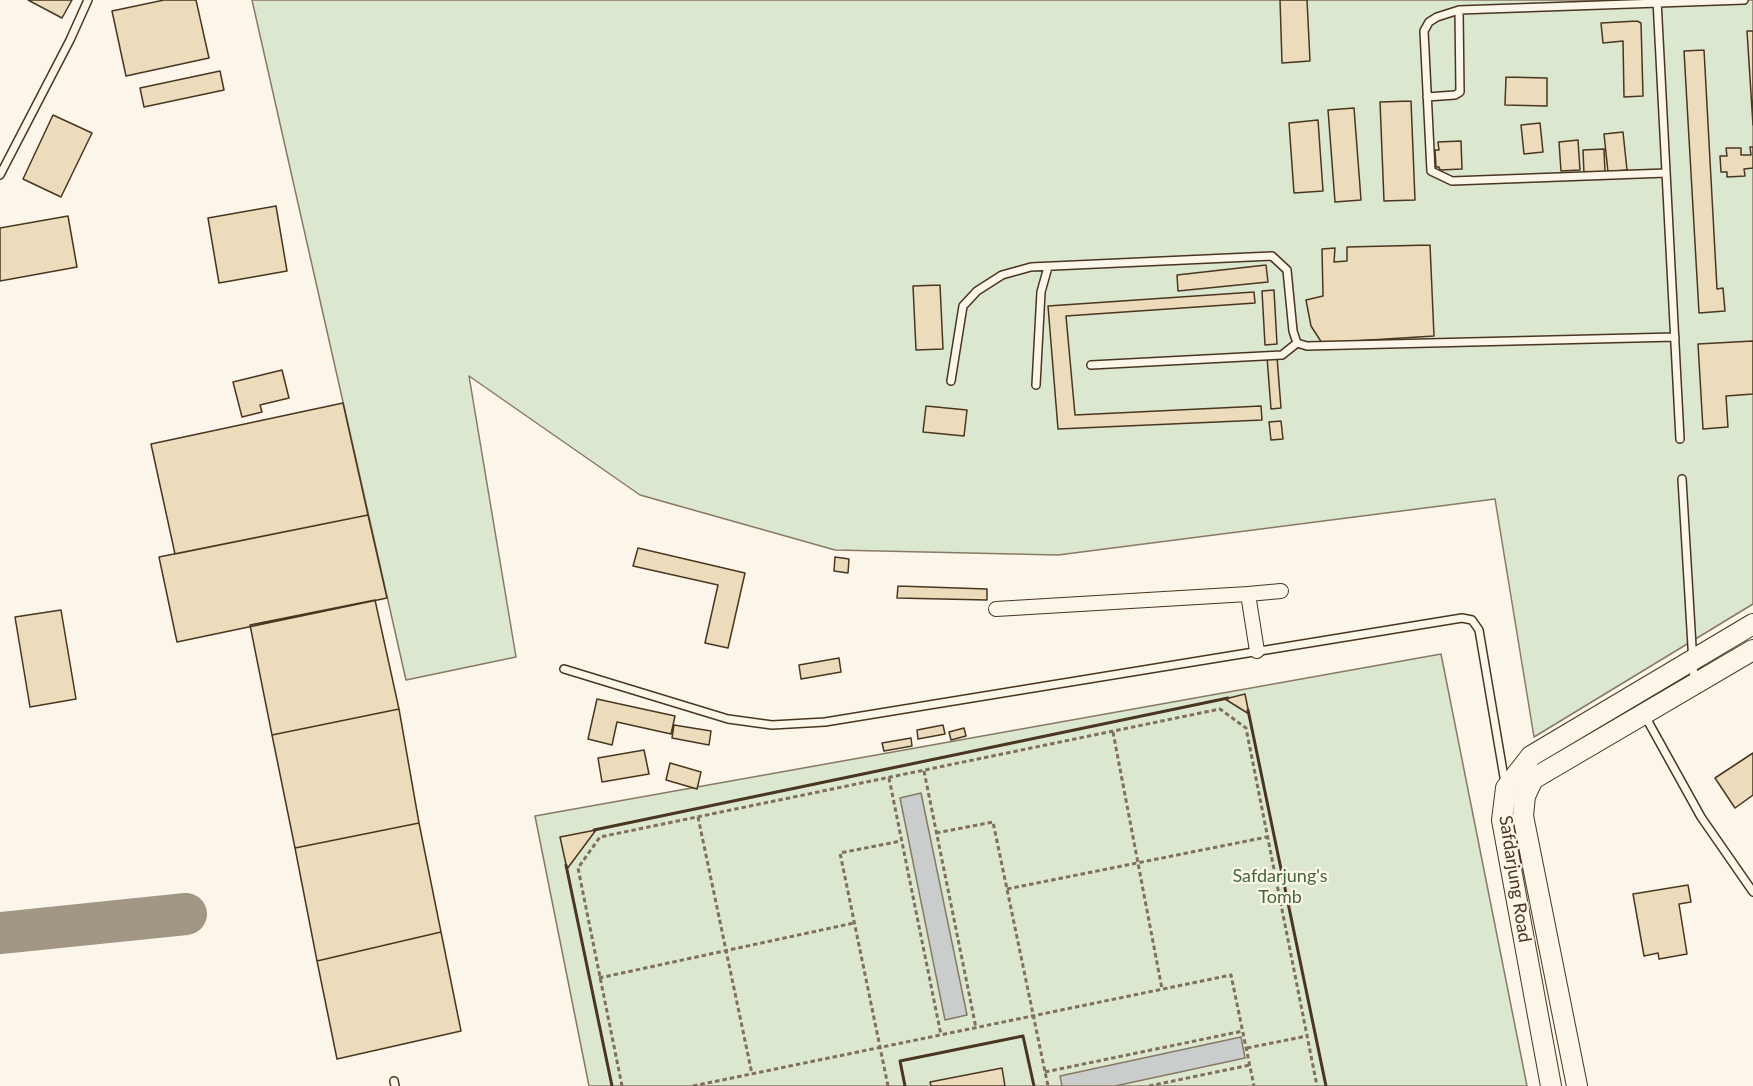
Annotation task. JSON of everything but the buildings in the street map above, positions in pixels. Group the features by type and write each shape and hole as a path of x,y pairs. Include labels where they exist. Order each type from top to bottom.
{"main road":[{"name":"Safdarjung Road","path":"1551,1086 1502,820 1509,793 1531,756 1753,624"},
{"name":"Safdarjung Road","path":"1577,1086 1520,812 1525,796 1533,779 1753,650"}],"street":[{"path":"996,609 1281,591"},
{"path":"1248,594 1257,651"}],"lane":[{"path":"0,176 88,0"},
{"path":"1666,174 1452,181 1431,171 1424,31 1429,22 1437,17 1460,10 1657,1 1744,0"},
{"path":"1657,1 1680,440"},
{"path":"1427,97 1460,92 1460,10"},
{"path":"951,381 963,306 977,291 1002,275 1031,267 1272,256 1287,270 1293,331 1298,343 1307,346 1471,344 1675,337"},
{"path":"1036,385 1041,292 1048,267"},
{"path":"1091,365 1282,355 1298,343"},
{"path":"1682,479 1695,684"},
{"path":"564,669 728,719 772,725 825,722 1462,618 1472,620 1479,630 1509,793"},
{"path":"1643,714 1701,817 1753,891"}],"path":[{"path":"622,1086 578,868 600,837 1220,709 1246,728 1317,1086"},
{"path":"1113,732 1162,989"},
{"path":"924,771 976,1028"},
{"path":"888,778 941,1035"},
{"path":"698,817 752,1074"},
{"path":"936,833 993,822 1048,1086"},
{"path":"1007,889 1268,837"},
{"path":"888,1086 840,853 902,840"},
{"path":"599,978 854,922"},
{"path":"693,1086 1232,975 1254,1086"},
{"path":"1045,1072 1243,1031"},
{"path":"1246,1048 1307,1036"},
{"path":"1149,1086 1250,1065"}],"green space":[{"path":"252,0 1753,0 1753,604 1534,737 1495,499 1058,555 835,550 640,495 469,376 516,657 406,680"},
{"name":"Safdarjung's Tomb","path":"1441,654 1527,1086 589,1086 535,816"}],"shaded area":[{"path":"921,793 967,1015 945,1020 900,798"},
{"path":"1241,1037 1245,1058 1115,1086 1062,1086 1060,1076"}],"taxiway":[{"path":"0,933 186,914"}],"wall":[{"path":"594,830 1228,698"},
{"path":"1248,710 1326,1086"},
{"path":"566,865 612,1086"},
{"path":"905,1086 900,1061 1023,1036 1034,1086"}]}
